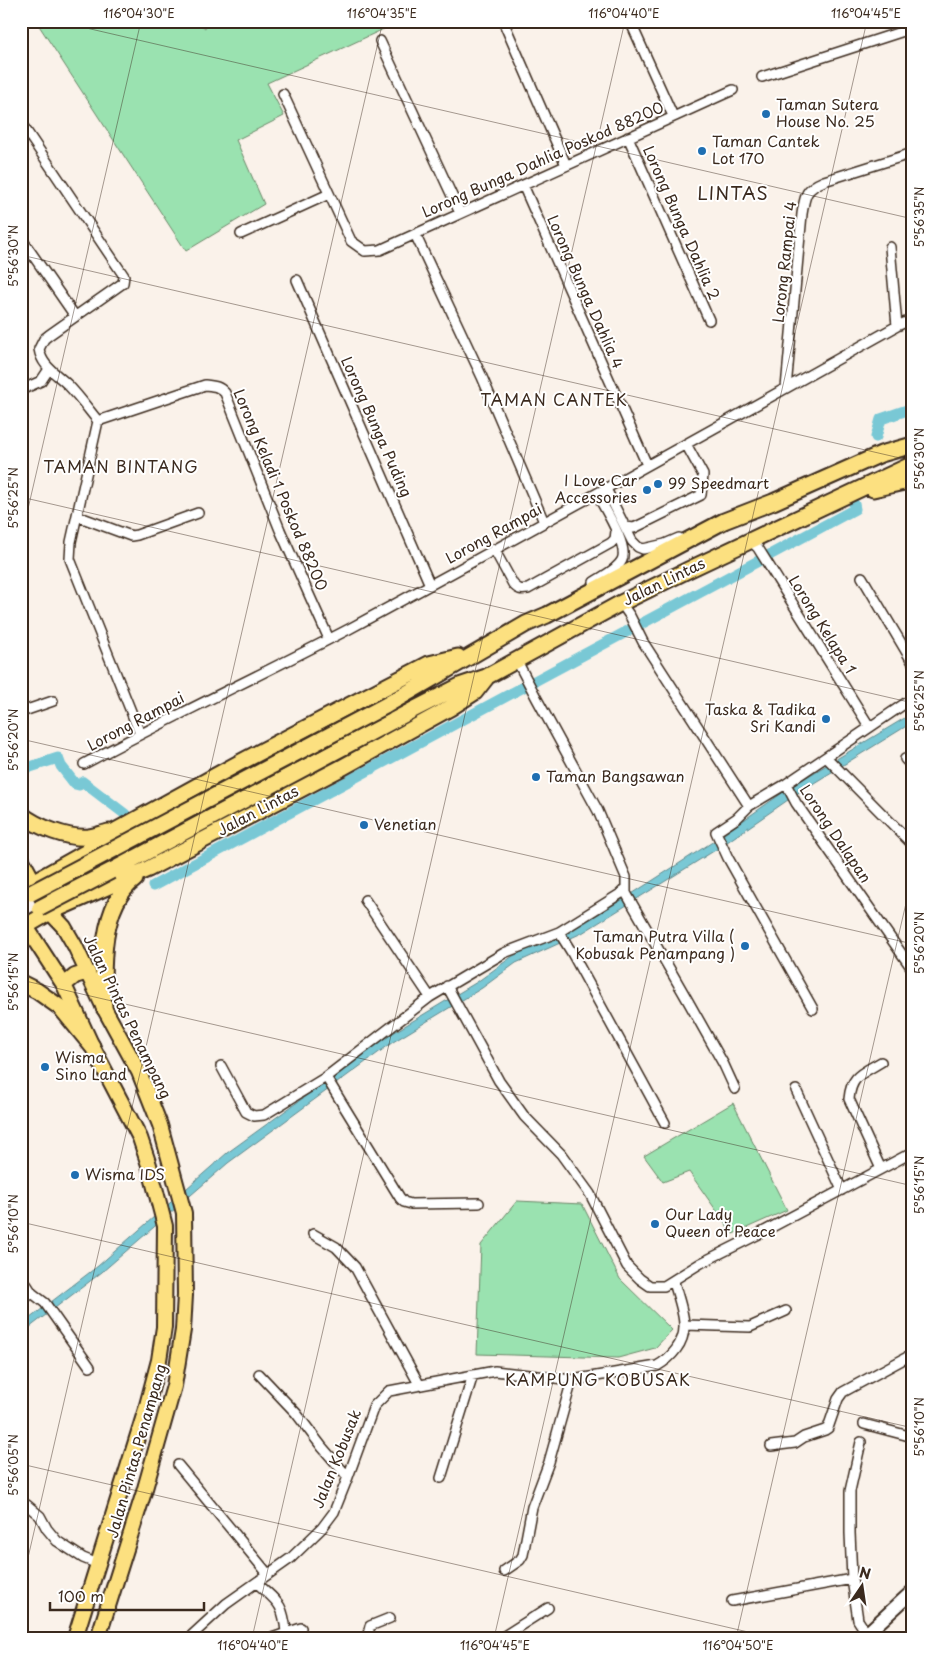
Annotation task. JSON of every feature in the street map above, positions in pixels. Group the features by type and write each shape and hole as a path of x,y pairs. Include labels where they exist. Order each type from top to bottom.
{"highway":[{"name":"Jalan Lintas","path":"858,461 895,441 913,436"},
{"name":"Jalan Lintas","path":"27,890 385,706 526,624 790,485 858,461 913,445"},
{"name":"Jalan Lintas","path":"22,923 111,871 414,710 462,686 486,677 621,603 688,570 754,544 841,497 913,464"},
{"name":"Jalan Lintas","path":"841,497 913,480"},
{"name":"Jalan Lintas","path":"27,890 117,830 239,763 429,664 476,653"},
{"name":"Jalan Lintas","path":"45,910 104,889 148,869 343,766 450,708 475,692 486,677"},
{"path":"21,814 41,827 72,835 89,837 117,830"},
{"path":"85,852 70,872 67,883 69,887 72,891 86,895 104,889"},
{"path":"104,1008 104,962 106,936 110,918 119,895 130,882 148,869"},
{"path":"21,983 37,991 61,1008 92,1046"}],"main road":[{"name":"Jalan Pintas Penampang","path":"21,858 27,890 64,927 88,972 104,1008 139,1072 151,1100 169,1155 184,1213 186,1295 182,1339 174,1386 144,1492 98,1638"},
{"name":"Jalan Pintas Penampang","path":"22,923 64,985 92,1046 140,1138 165,1226 166,1290 164,1327 159,1360 135,1447 75,1638"},
{"path":"64,985 75,976 88,972"},
{"path":"864,1636 913,1591"}],"street":[{"path":"503,21 566,165"},
{"path":"630,21 673,116"},
{"path":"762,77 913,28"},
{"path":"380,41 460,213"},
{"name":"Lorong Bunga Dahlia Poskod 88200","path":"329,194 351,241 364,251 380,250 732,90"},
{"path":"241,234 329,194 283,94"},
{"path":"21,123 124,276 122,283 44,339 39,349 49,369 69,385 98,421 71,542 70,559 140,734"},
{"name":"Lorong Bunga Dahlia 2","path":"628,137 709,320"},
{"name":"Lorong Rampai 4","path":"786,388 802,214 807,191 824,181 913,154"},
{"name":"Lorong Bunga Dahlia 4","path":"523,185 647,465"},
{"path":"415,234 482,377 544,522"},
{"path":"21,238 74,316"},
{"path":"890,247 897,326"},
{"name":"Lorong Bunga Puding","path":"297,280 348,402 381,471 409,540 430,585"},
{"name":"Lorong Rampai","path":"84,764 329,639 430,585 897,326 913,319"},
{"path":"21,390 41,381 49,369"},
{"name":"Lorong Keladi 1 Poskod 88200","path":"98,421 205,385 222,388 280,530 329,639"},
{"path":"626,527 634,528 701,495 703,475 686,444"},
{"path":"606,489 632,541 638,547 643,549 700,533"},
{"path":"546,615 617,566 622,560 624,553 597,494"},
{"path":"77,516 131,536 198,513"},
{"path":"494,549 513,584 521,590 528,589 611,542 615,539 616,532"},
{"name":"Lorong Kelapa 1","path":"754,544 869,726"},
{"path":"862,577 913,663"},
{"path":"621,603 643,642 749,806"},
{"path":"517,660 598,811 626,877 625,891 720,1057 735,1089"},
{"path":"786,784 829,758 869,726 913,698"},
{"path":"21,712 53,701"},
{"path":"829,758 913,845"},
{"path":"905,759 913,767"},
{"name":"Lorong Dalapan","path":"813,1009 728,858 716,832 749,806 786,784 796,803 913,970"},
{"path":"221,1066 246,1112 254,1116 264,1115 327,1078 430,997 447,986 467,977 504,953 559,932 625,891"},
{"path":"365,900 430,997"},
{"path":"559,932 665,1123"},
{"path":"447,986 500,1081 524,1116 561,1154 590,1194 628,1266 640,1279 650,1286 664,1286 674,1282 701,1263 913,1152"},
{"path":"881,1062 854,1079 850,1089 850,1099 881,1169"},
{"path":"327,1078 394,1191 404,1202 411,1204 480,1203"},
{"path":"796,1090 842,1190"},
{"path":"313,1234 336,1247 355,1267 418,1384"},
{"path":"21,1276 32,1294 45,1303 90,1367"},
{"path":"674,1282 685,1325 750,1327 786,1311"},
{"path":"21,1301 32,1294"},
{"name":"Jalan Kobusak","path":"189,1638 226,1604 291,1558 322,1528 334,1512 374,1406 389,1391 418,1384 495,1371 572,1380 657,1366 669,1359 681,1341 685,1325"},
{"path":"770,1446 795,1443 804,1437 825,1430 828,1428 838,1399 843,1392 913,1354"},
{"path":"259,1374 296,1413 322,1448 348,1477"},
{"path":"441,1478 473,1375"},
{"path":"504,1571 523,1556 532,1507 549,1462 572,1380"},
{"path":"864,1424 913,1437"},
{"path":"861,1442 850,1491 852,1579 858,1620 864,1636"},
{"path":"178,1465 268,1574"},
{"path":"27,1505 40,1516 47,1529 57,1541 83,1558 98,1564"},
{"path":"732,1601 852,1579"},
{"path":"257,1583 280,1605 284,1616 286,1632"},
{"path":"501,1638 548,1608"},
{"path":"367,1638 370,1626 390,1618"},
{"path":"272,1638 301,1628"}],"green space":[{"path":"36,21 196,21 205,28 208,21 401,21 267,83 284,116 236,140 264,204 186,251"},
{"path":"733,1103 787,1210 733,1234 689,1172 663,1182 644,1156"},
{"path":"517,1201 582,1204 620,1279 672,1330 655,1348 618,1358 477,1354 481,1245"}],"water":[{"path":"913,713 913,722 801,791 717,849 582,933 516,963 482,988 393,1042 228,1163 102,1272 21,1334 21,1325 98,1266 227,1153 393,1033 477,982 513,956 579,925 627,897 714,841 795,784"}],"waterway":[{"path":"876,437 881,419 913,408"},
{"path":"153,886 855,509 854,504"},
{"path":"21,770 58,758 61,766 75,784 79,785 83,782 125,814"}],"place":[{"name":"Taman Sutera House No. 25","path":"766,114"},
{"name":"Taman Cantek Lot 170","path":"702,151"},
{"name":"99 Speedmart","path":"658,484"},
{"name":"I Love Car Accessories","path":"647,490"},
{"name":"Taska & Tadika Sri Kandi","path":"826,719"},
{"name":"Taman Bangsawan","path":"536,777"},
{"name":"Venetian","path":"364,825"},
{"name":"Taman Putra Villa ( Kobusak Penampang )","path":"745,946"},
{"name":"Wisma Sino Land","path":"45,1067"},
{"name":"Wisma IDS","path":"75,1175"},
{"name":"Our Lady Queen of Peace","path":"655,1224"}],"district":[{"name":"LINTAS","path":"733,194"},
{"name":"TAMAN CANTEK","path":"554,400"},
{"name":"TAMAN BINTANG","path":"121,467"},
{"name":"KAMPUNG KOBUSAK","path":"598,1380"}]}
